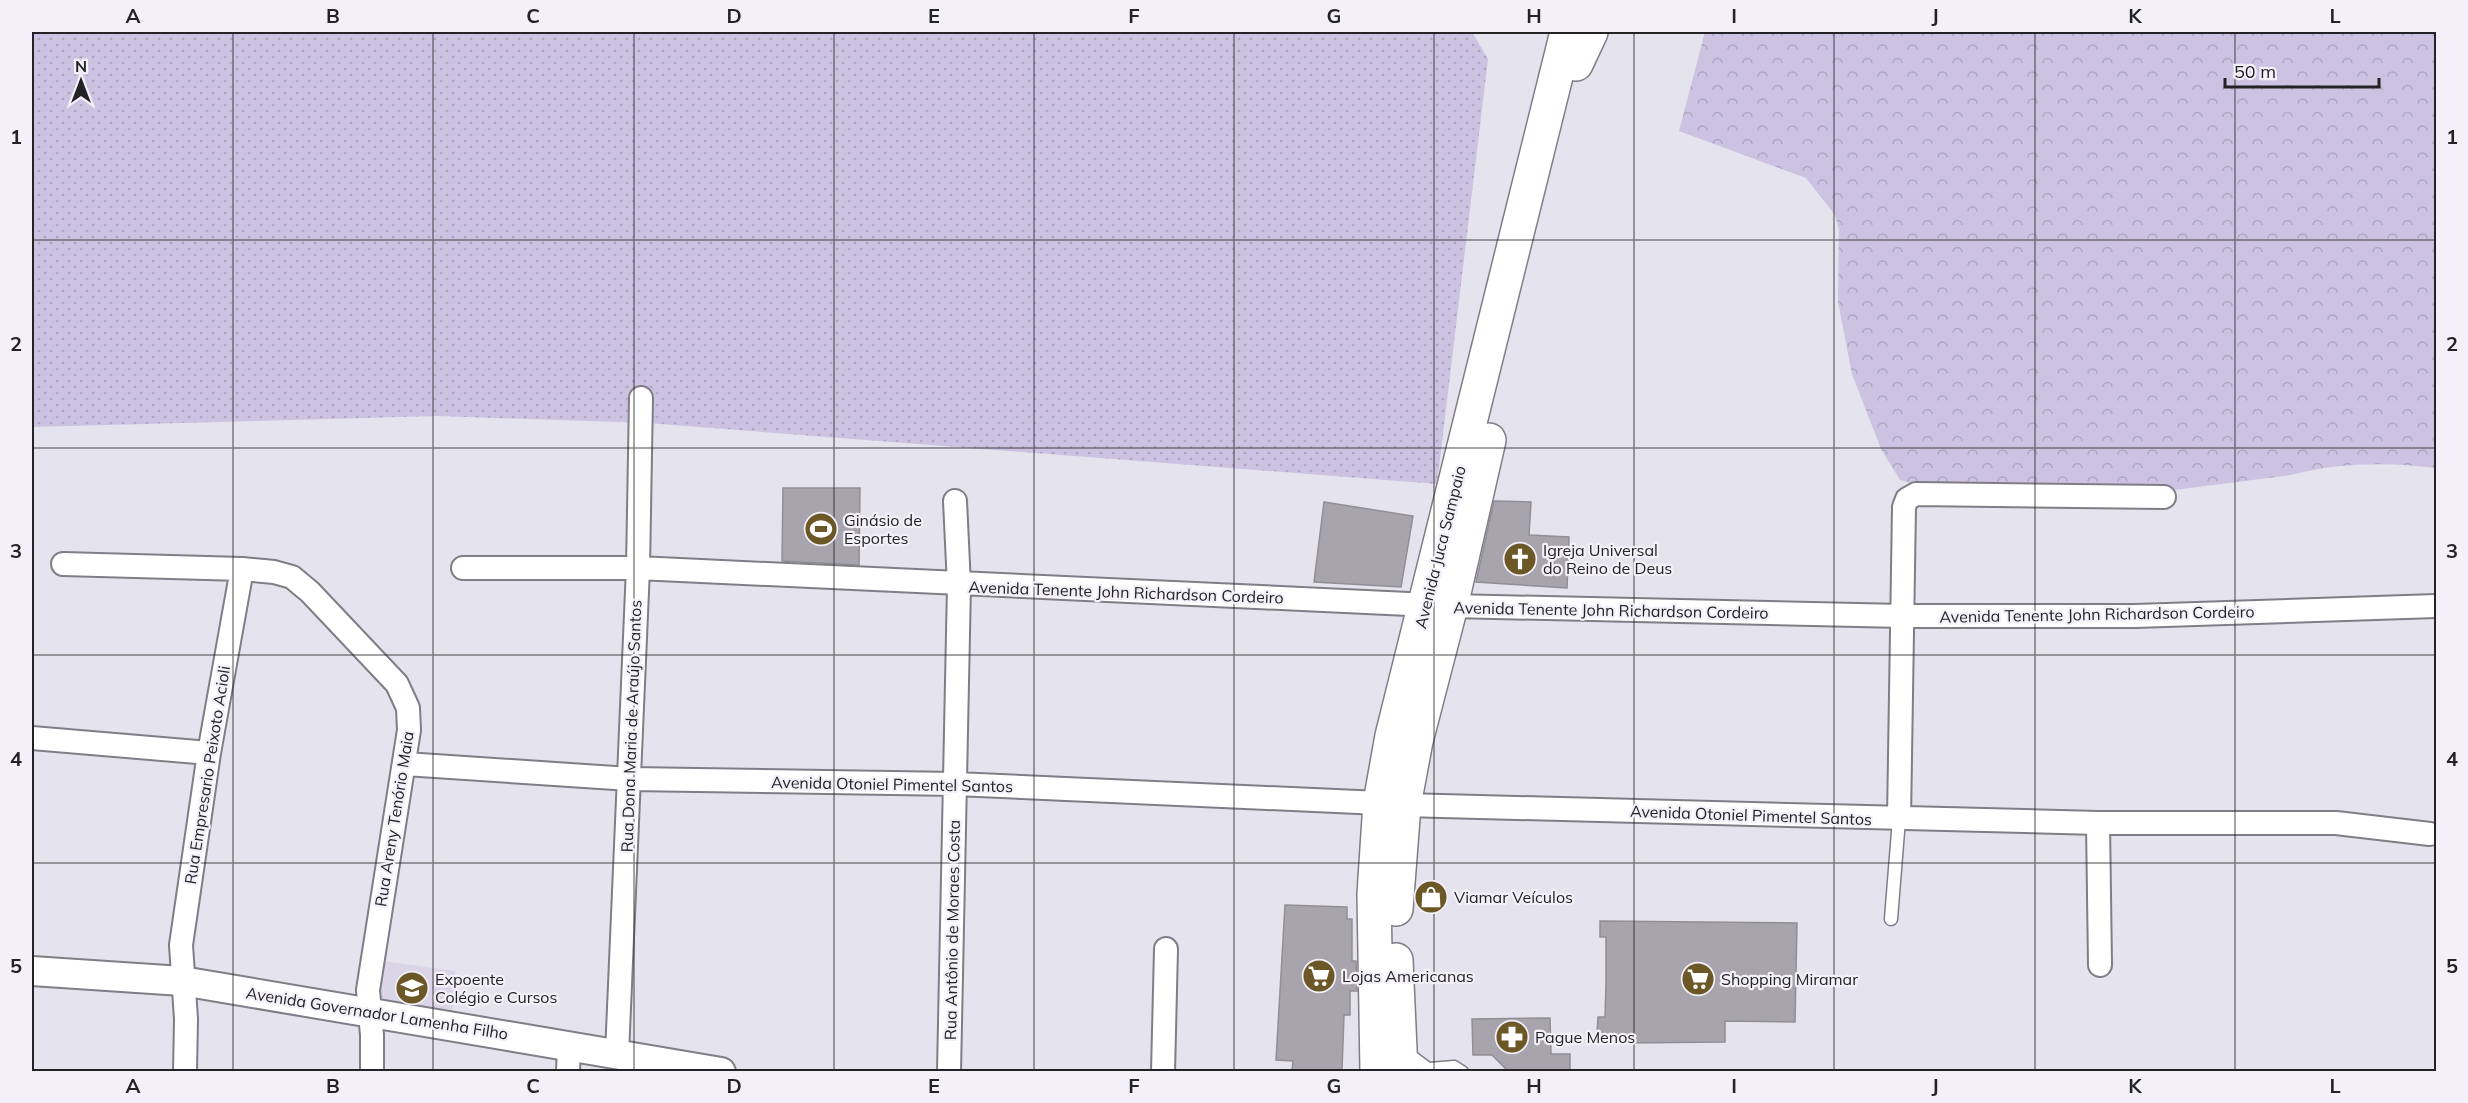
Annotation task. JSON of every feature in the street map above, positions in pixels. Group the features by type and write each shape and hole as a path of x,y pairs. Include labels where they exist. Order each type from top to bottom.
{"main road":[{"name":"Avenida Juca Sampaio","path":"1438,605 1567,32"},
{"name":"Avenida Juca Sampaio","path":"1416,1065 1396,950 1397,892 1392,804 1392,736 1438,605 1583,32"},
{"path":"1576,64 1591,32"},
{"name":"Avenida Juca Sampaio","path":"1377,1071 1373,951 1374,894 1392,804"}],"street":[{"name":"Rua Dona Maria de Araújo Santos","path":"617,1054 638,568 641,398"},
{"path":"1899,819 1904,507 1907,499 1916,494 2164,496"},
{"name":"Rua Antônio de Moraes Costa","path":"949,1071 959,585 955,501"},
{"name":"Rua Areny Tenório Maia","path":"63,564 242,569 274,572 292,578 310,592 397,684 408,708 409,730 368,990 372,1071"},
{"name":"Avenida Tenente John Richardson Cordeiro","path":"463,568 638,568 959,585 1438,605 1903,616 2135,616 2436,606"},
{"name":"Rua Empresario Peixoto Acioli","path":"185,1071 186,1019 181,945 208,753 242,569"},
{"path":"32,738 208,753"},
{"name":"Avenida Otoniel Pimentel Santos","path":"405,764 630,779 956,784 1392,804 1899,819 2336,824 2430,834"},
{"path":"2098,823 2100,965"},
{"path":"1163,1071 1166,949"},
{"name":"Avenida Governador Lamenha Filho","path":"32,971 182,981 370,1011 569,1058 617,1054 721,1071"}],"lane":[{"path":"1891,919 1899,819"},
{"path":"1416,1065 1454,1067 1462,1071"}],"shaded area":[{"name":"Expoente Colégio e Cursos","path":"375,960 455,971 452,1015 368,1004"}],"green space":[{"path":"32,32 1472,32 1488,59 1437,484 647,423 437,416 32,427"},
{"path":"1705,32 2436,32 2436,468 2382,464 2345,465 2291,475 2111,498 1914,484 1900,480 1881,449 1852,374 1838,302 1839,229 1835,215 1806,178 1679,131"}],"building":[{"name":"Ginásio de Esportes","path":"783,488 860,488 859,565 782,561"},
{"name":"Igreja Universal do Reino de Deus","path":"1494,501 1531,502 1529,535 1569,537 1567,588 1476,582"},
{"path":"1324,502 1413,516 1401,587 1314,582"},
{"name":"Lojas Americanas","path":"1285,905 1347,907 1347,919 1352,919 1352,961 1356,961 1357,991 1350,991 1350,1015 1344,1015 1342,1071 1292,1071 1293,1061 1276,1060"},
{"name":"Shopping Miramar","path":"1600,921 1797,923 1795,1022 1725,1021 1725,1042 1625,1043 1625,1035 1597,1034 1598,1017 1605,1017 1606,983 1606,937 1600,937"},
{"name":"Pague Menos","path":"1550,1018 1551,1054 1570,1054 1570,1071 1508,1071 1492,1055 1473,1055 1472,1019"}],"place":[{"name":"Ginásio de Esportes","path":"821,529"},
{"name":"Igreja Universal do Reino de Deus","path":"1520,559"},
{"name":"Viamar Veículos","path":"1431,897"},
{"name":"Lojas Americanas","path":"1319,976"},
{"name":"Shopping Miramar","path":"1698,979"},
{"name":"Expoente Colégio e Cursos","path":"412,988"},
{"name":"Pague Menos","path":"1512,1037"}]}
